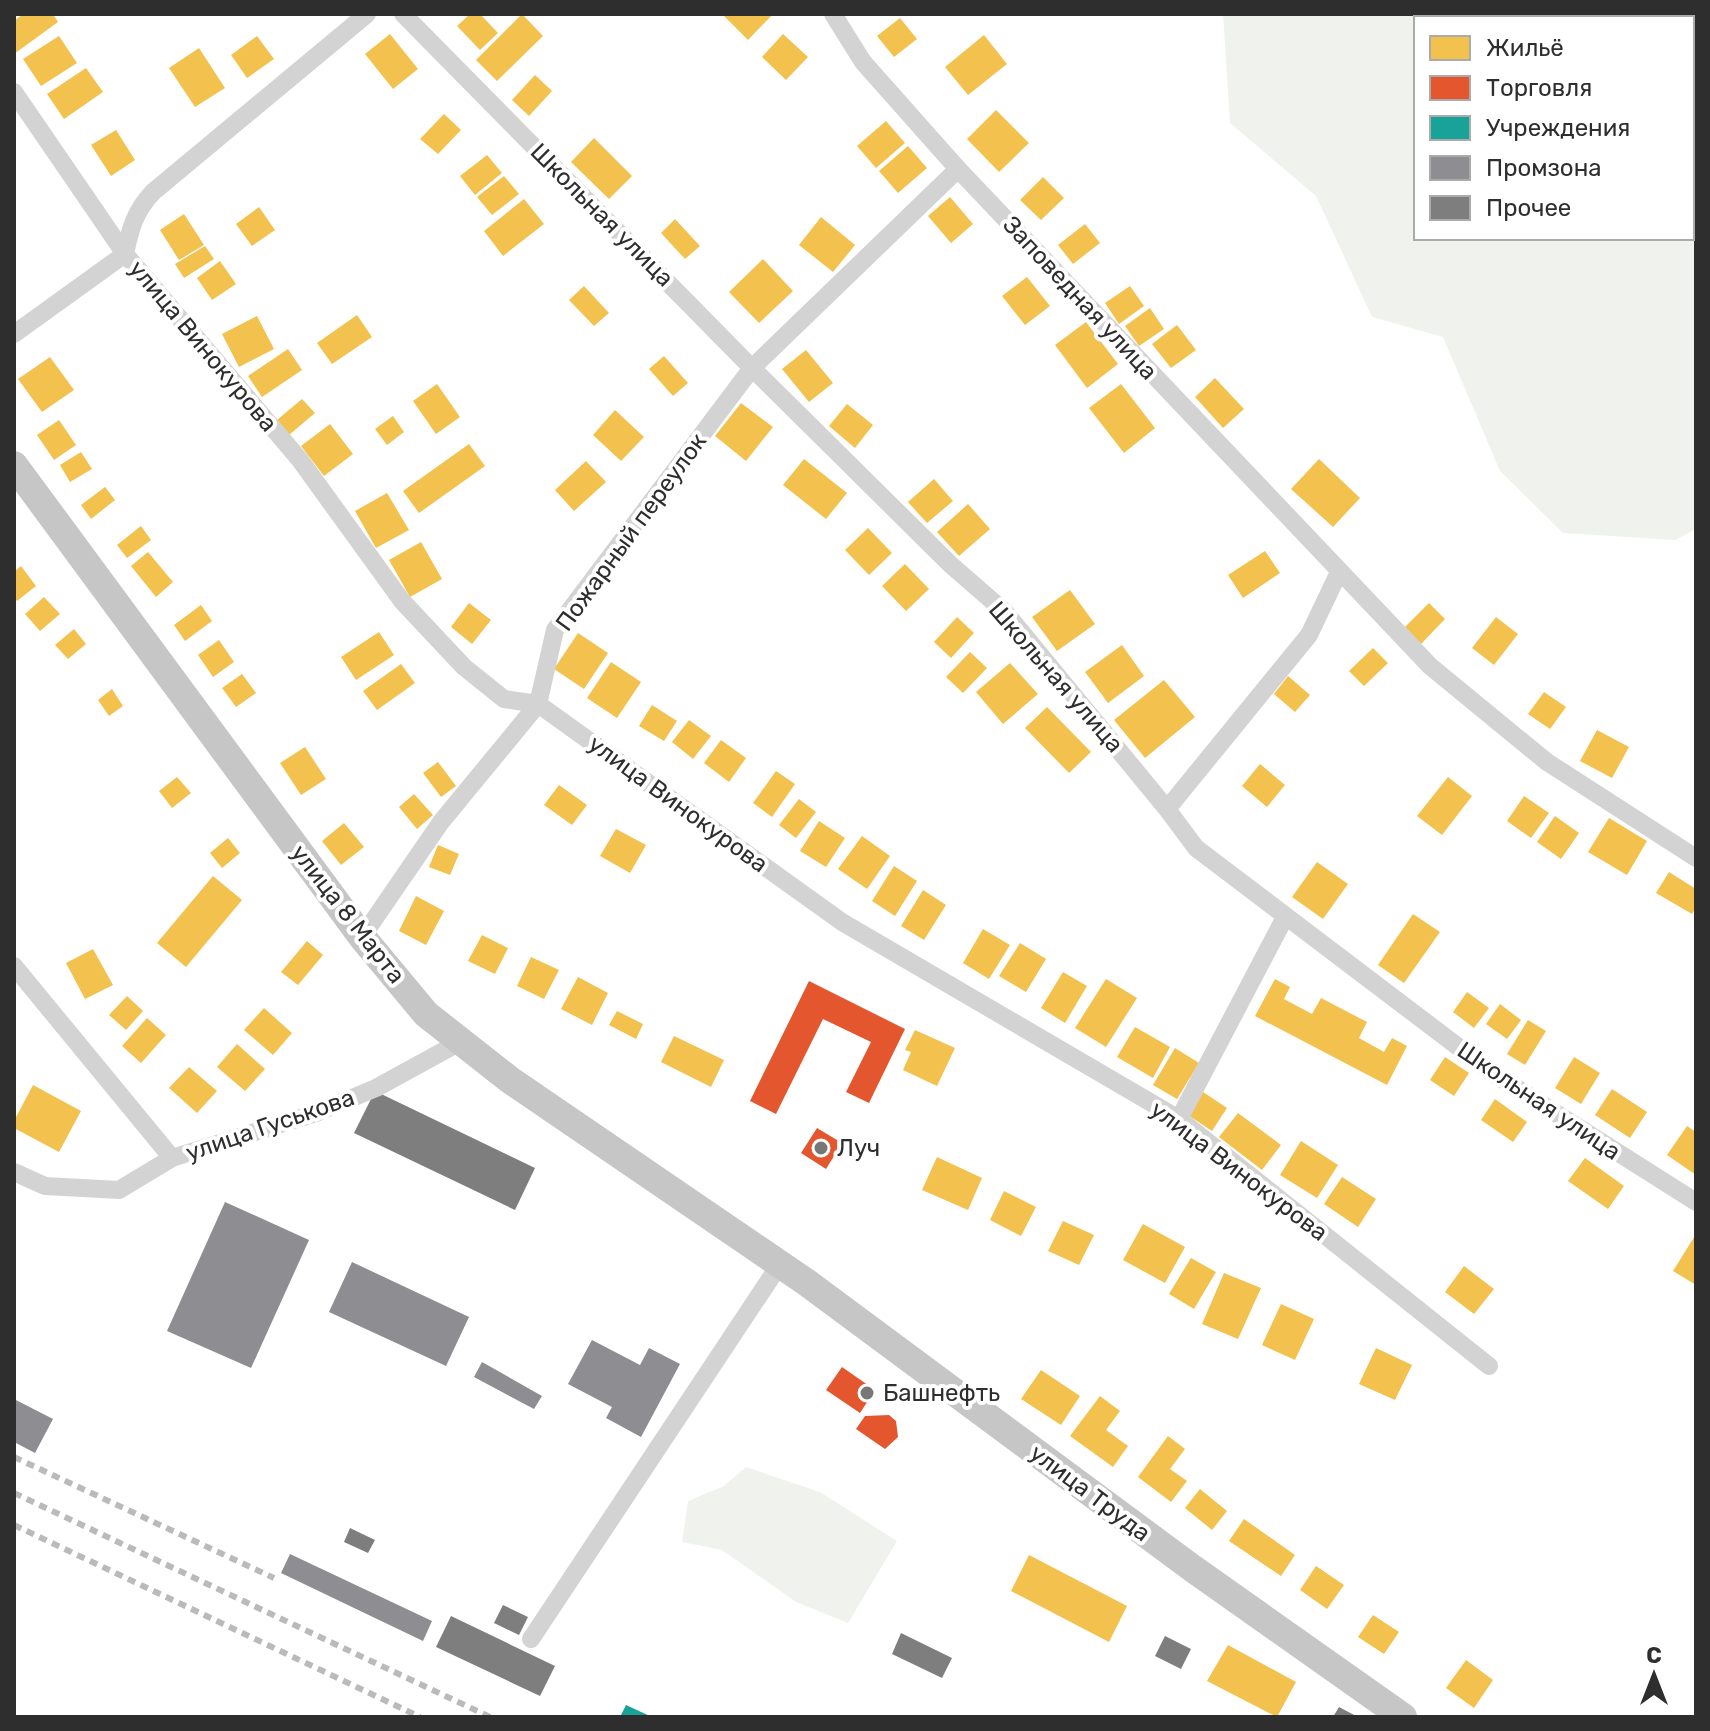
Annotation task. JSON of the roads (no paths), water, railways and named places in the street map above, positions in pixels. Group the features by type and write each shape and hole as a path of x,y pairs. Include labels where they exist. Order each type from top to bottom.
{"main road":[{"name":"улица 8 Марта","path":"14,465 362,937 426,1014 510,1080 780,1264"},
{"name":"улица Труда","path":"780,1264 1192,1568 1403,1717"}],"street":[{"path":"14,334 125,254 132,222 147,199 367,14"},
{"name":"Школьная улица","path":"403,14 752,368 951,565 1005,612 1196,848 1494,1074 1696,1202"},
{"name":"Заповедная улица","path":"833,14 863,62 958,169 1430,666 1547,762 1696,858"},
{"name":"улица Винокурова","path":"14,92 125,254 300,460 402,601 464,667 504,699 538,704 842,922 1179,1119 1489,1366"},
{"name":"Пожарный переулок","path":"362,937 441,822 538,704 555,630 752,368 958,169"},
{"path":"1167,809 1309,635 1339,572"},
{"path":"1179,1119 1285,917"},
{"name":"улица Гуськова","path":"14,966 172,1158 316,1113 376,1088 460,1042"},
{"path":"14,1172 45,1186 119,1190 172,1158"},
{"path":"531,1639 780,1264"}],"railway":[{"path":"14,1457 274,1578"},
{"path":"14,1493 490,1717"},
{"path":"14,1525 420,1717"}],"place":[{"name":"Луч","path":"821,1148"},
{"name":"Башнефть","path":"867,1393"}]}
